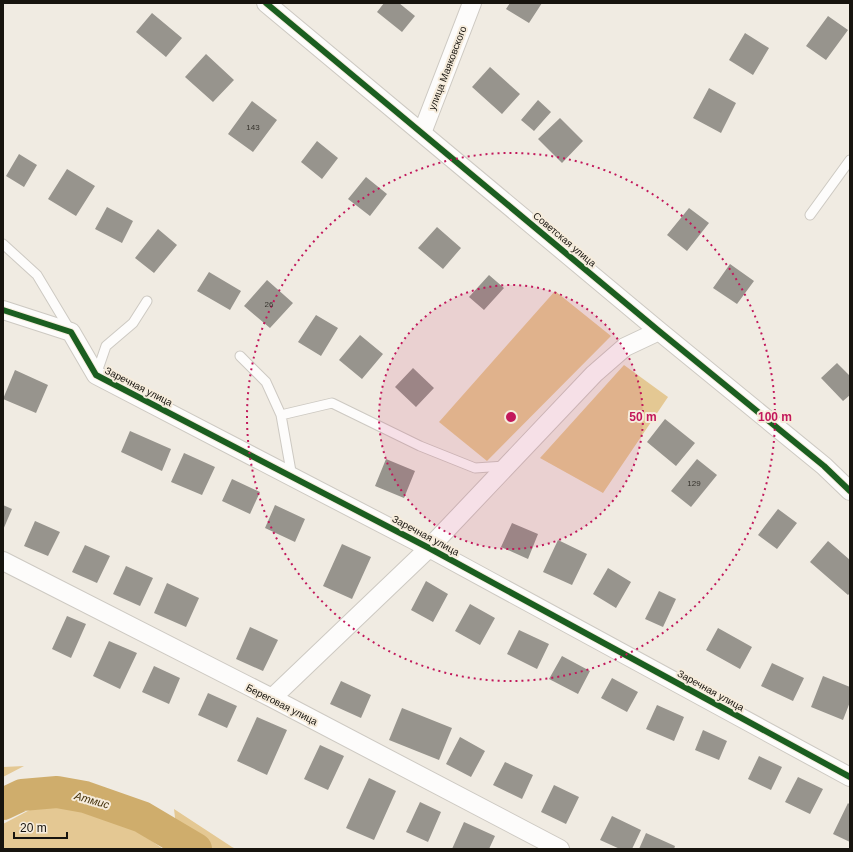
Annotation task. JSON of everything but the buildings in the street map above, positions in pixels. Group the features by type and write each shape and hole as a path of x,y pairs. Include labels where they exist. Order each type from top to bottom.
{"street":[{"name":"Советская улица","path":"266,3 659,331 824,466 850,491"},
{"name":"улица Маяковского","path":"422,133 472,3"},
{"path":"3,310 71,332"},
{"path":"272,698 429,548 594,374 625,347 659,331"},
{"name":"Заречная улица","path":"71,332 96,374 429,548 850,777"},
{"name":"Береговая улица","path":"3,561 272,698 560,849"}],"lane":[{"path":"810,215 850,160"},
{"path":"3,244 37,275 71,332"},
{"path":"96,374 106,346 133,323 147,301"},
{"path":"240,356 266,382 281,415 292,477"},
{"path":"281,415 332,403 420,446 475,468 506,466"}],"shaded area":[{"path":"555,291 611,336 487,461 439,422"},
{"path":"624,365 668,397 603,493 540,458"},
{"path":"24,766 3,777 3,767"},
{"path":"59,802 87,809 114,820 139,833 163,849 3,849 3,824 41,804"},
{"path":"174,809 236,849 210,849 176,826"}],"waterway":[{"name":"Атмис","path":"3,804 22,795 57,792 85,797 142,817 196,849"}],"cycle path":[{"path":"266,3 659,331 824,466 850,491"},
{"path":"3,310 71,332 96,375 429,548 850,777"}]}
